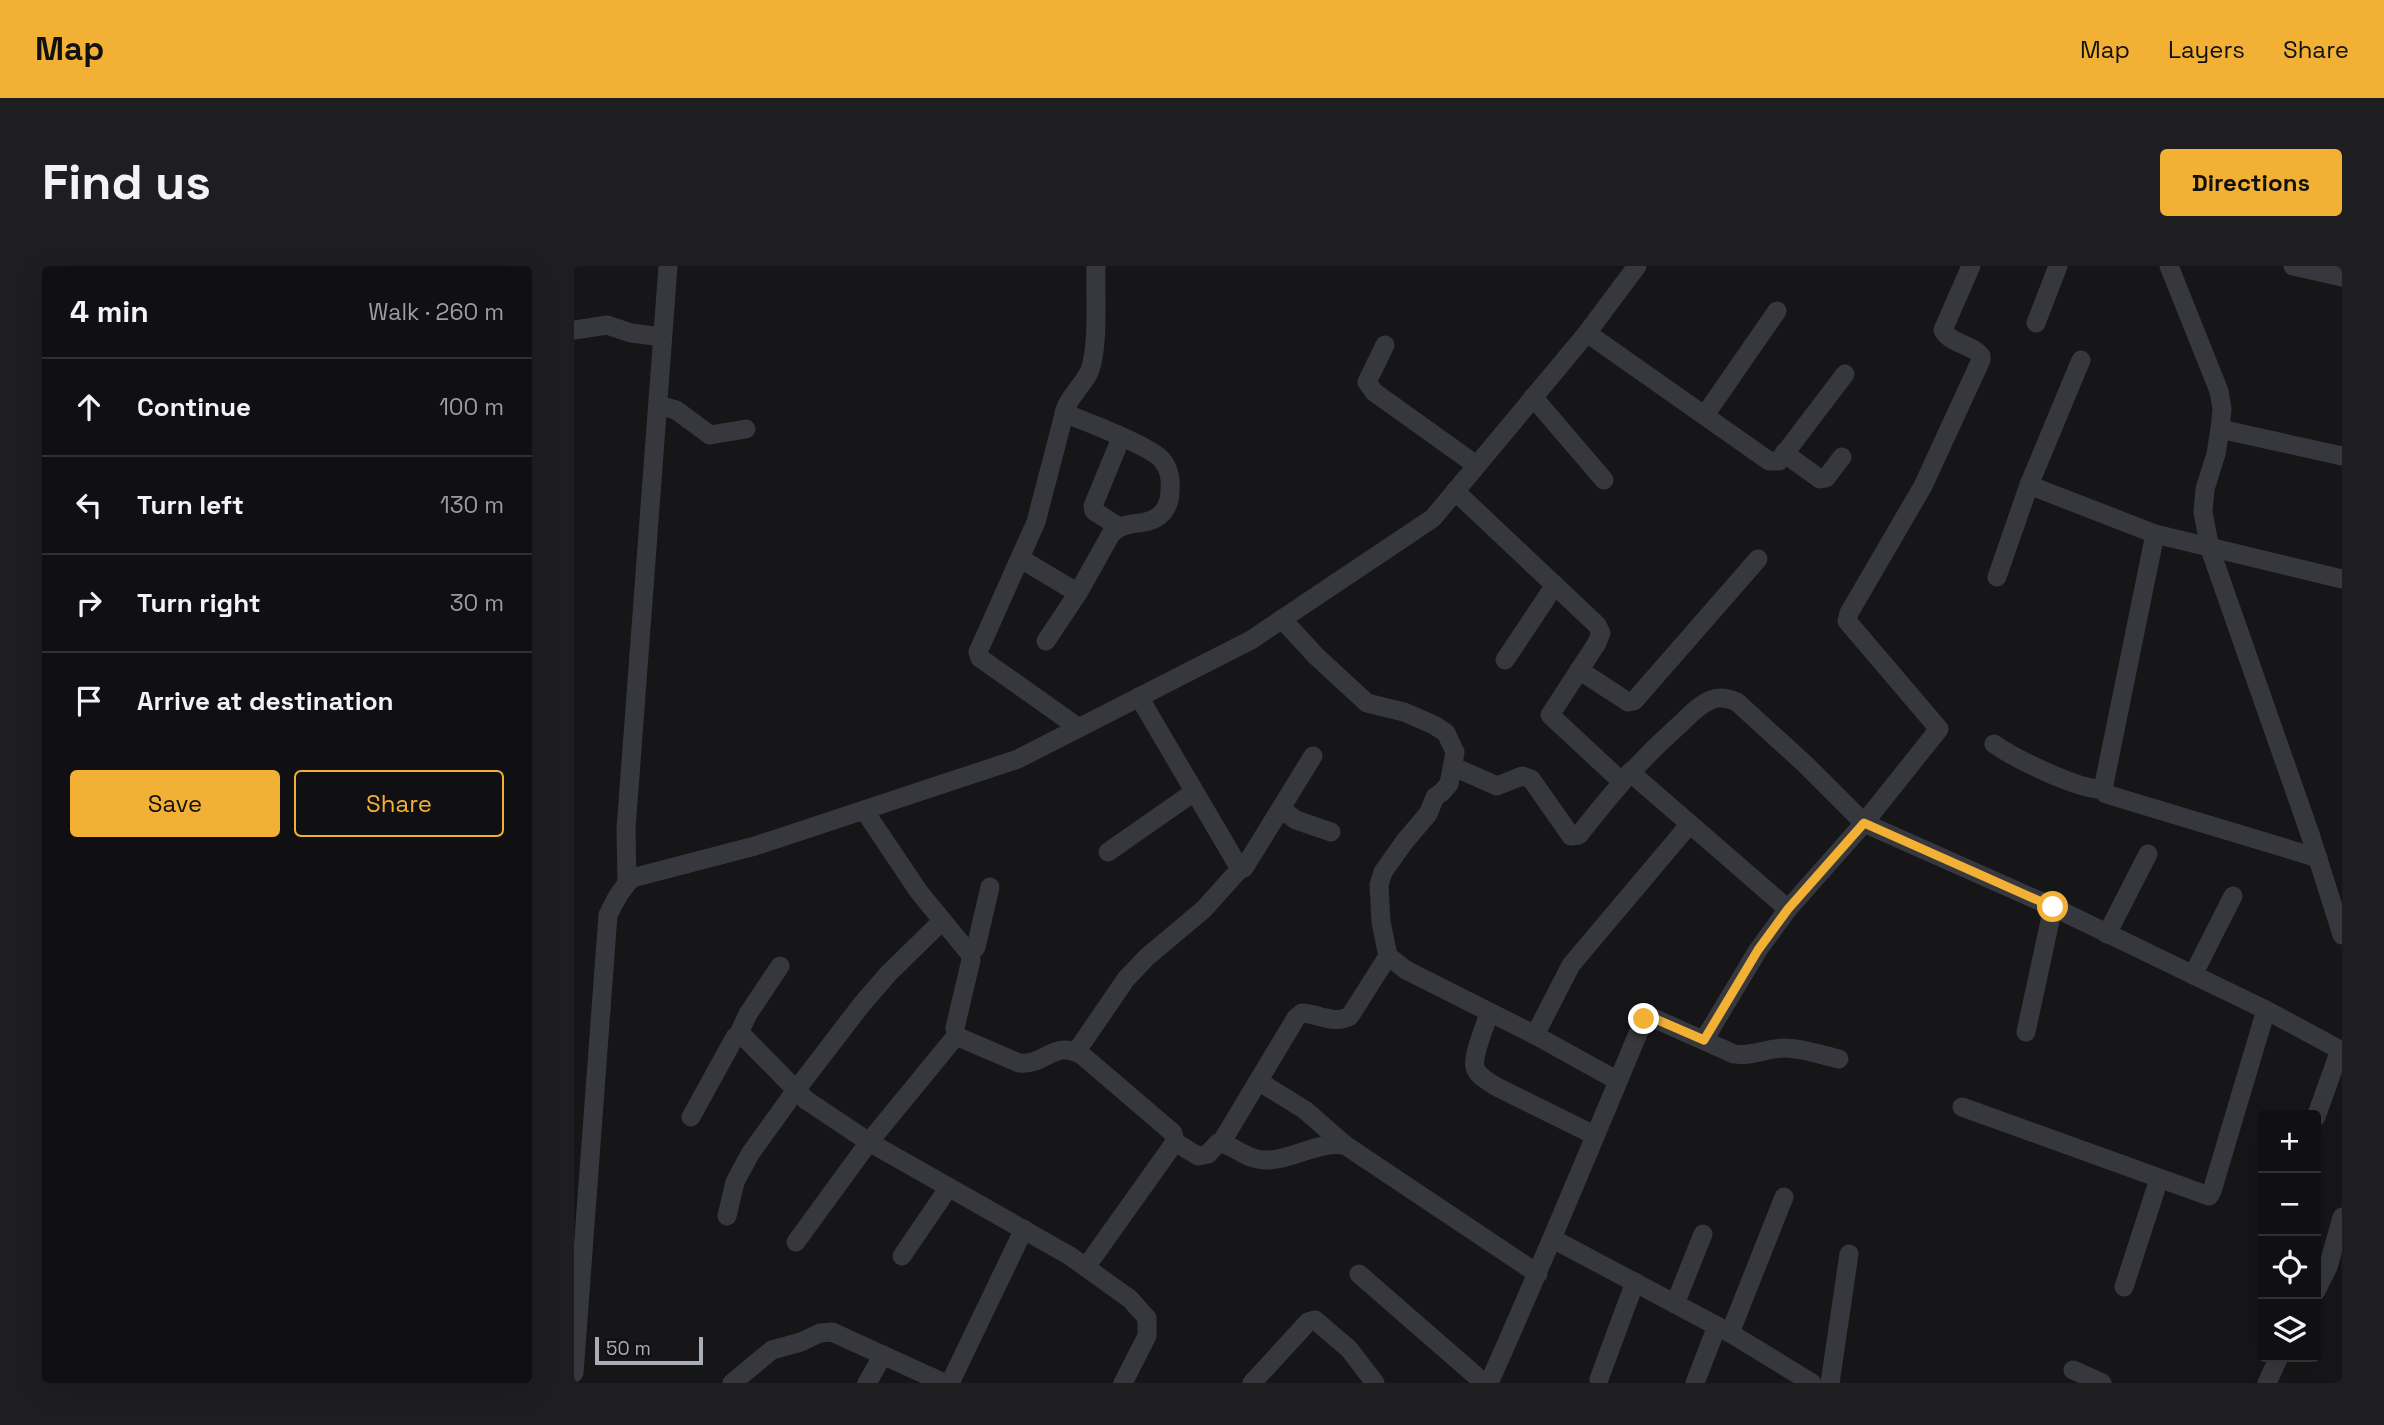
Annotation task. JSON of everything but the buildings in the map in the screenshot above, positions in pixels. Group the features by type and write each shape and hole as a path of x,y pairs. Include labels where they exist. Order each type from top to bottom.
{"street":[{"path":"626,883 626,828 668,266"},
{"path":"1079,728 978,655 978,649 1036,522 1064,413 1072,395 1090,372 1095,335 1096,266"},
{"path":"574,1373 608,915 626,883 632,878 755,846 1018,759 1251,640 1433,518 1587,333 1637,266"},
{"path":"1704,1040 1758,950 1788,909 1864,823 1939,729 1847,621 1849,613 1923,486 1981,360 1977,351 1946,336 1943,330 1970,266"},
{"path":"2036,323 2058,266"},
{"path":"2169,266 2219,391 2222,409 2220,429 2205,489 2203,512 2210,549 2318,858 2335,891 2342,935"},
{"path":"2293,266 2342,276"},
{"path":"1705,415 1777,311"},
{"path":"574,330 607,326 631,333 662,337"},
{"path":"1587,333 1769,461 1779,461 1845,374"},
{"path":"1385,345 1367,382 1374,392 1476,465"},
{"path":"1997,578 2029,485 2081,360"},
{"path":"1534,397 1604,480"},
{"path":"658,405 676,410 710,435 746,429"},
{"path":"1046,641 1078,593 1111,534 1119,527 1151,521 1159,516 1168,501 1170,491 1167,468 1153,452 1064,413"},
{"path":"2220,429 2342,456"},
{"path":"1119,527 1094,511 1093,506 1121,438"},
{"path":"1784,453 1820,479 1826,478 1842,457"},
{"path":"2029,485 2155,534 2342,579"},
{"path":"1455,491 1597,625 1601,633 1550,715 1689,825 1788,909"},
{"path":"2155,534 2103,789 2106,794 2318,858"},
{"path":"1021,559 1078,593"},
{"path":"1579,670 1628,702 1634,701 1758,559"},
{"path":"1504,660 1555,585"},
{"path":"1282,619 1316,656 1367,703 1404,712 1434,724 1452,741 1455,752 1454,767 1449,784 1432,802 1428,814 1383,872 1379,885 1379,905 1388,956 1406,970 1535,1035 1618,1081"},
{"path":"1139,697 1240,869"},
{"path":"1454,767 1497,786 1522,776 1531,779 1571,836 1575,836 1625,776 1702,704 1714,698 1727,698 1737,702 1864,823 2053,907 2266,1010 2341,1050 2319,1110"},
{"path":"1994,744 2031,766 2092,789 2103,789"},
{"path":"1076,1052 1126,979 1204,909 1240,869 1244,869 1313,756"},
{"path":"1108,852 1194,792"},
{"path":"1281,809 1296,820 1331,832"},
{"path":"796,1242 869,1142 956,1036 955,1028 971,960 970,954 941,922 864,810"},
{"path":"1535,1035 1571,965 1689,825"},
{"path":"2107,934 2148,854"},
{"path":"970,954 976,947 990,887"},
{"path":"2193,975 2233,896"},
{"path":"2026,1032 2053,907"},
{"path":"727,1216 735,1182 750,1154 796,1090 871,994 941,922"},
{"path":"956,1036 1019,1063 1030,1064 1058,1050 1071,1049 1171,1130 1175,1142 1198,1156 1208,1154 1221,1143 1296,1018 1302,1013 1335,1020 1344,1020 1350,1016 1388,956"},
{"path":"691,1117 748,1014 780,966"},
{"path":"1962,1107 2208,1196 2212,1191 2266,1010"},
{"path":"1489,1013 1475,1056 1475,1067 1481,1076 1495,1086 1594,1135"},
{"path":"1359,1274 1487,1383 1538,1274 1594,1135 1646,1018 1651,1017 1740,1055 1781,1048 1839,1059"},
{"path":"738,1035 776,1067 806,1100 869,1142 1086,1266 1130,1299 1147,1318 1147,1336 1123,1383"},
{"path":"1258,1081 1305,1110 1345,1145 1538,1274"},
{"path":"1086,1266 1175,1142"},
{"path":"1221,1143 1245,1157 1260,1160 1278,1160 1325,1144 1345,1145"},
{"path":"2124,1287 2159,1179"},
{"path":"902,1256 949,1187"},
{"path":"1695,1383 1724,1329 1784,1198"},
{"path":"2321,1281 2341,1228"},
{"path":"950,1383 1024,1229"},
{"path":"1675,1304 1703,1234"},
{"path":"1553,1239 1724,1329 1812,1383"},
{"path":"1830,1383 1849,1254"},
{"path":"1599,1379 1635,1282"},
{"path":"1252,1383 1308,1322 1315,1320 1349,1349 1375,1383"},
{"path":"732,1383 772,1350 832,1332 883,1355 918,1378 944,1383"},
{"path":"867,1383 883,1355"},
{"path":"2267,1383 2278,1362"},
{"path":"2073,1370 2102,1383"}],"route":[{"path":"1644,1019 1651,1017 1704,1040 1758,950 1788,909 1864,823 2053,907"}]}
